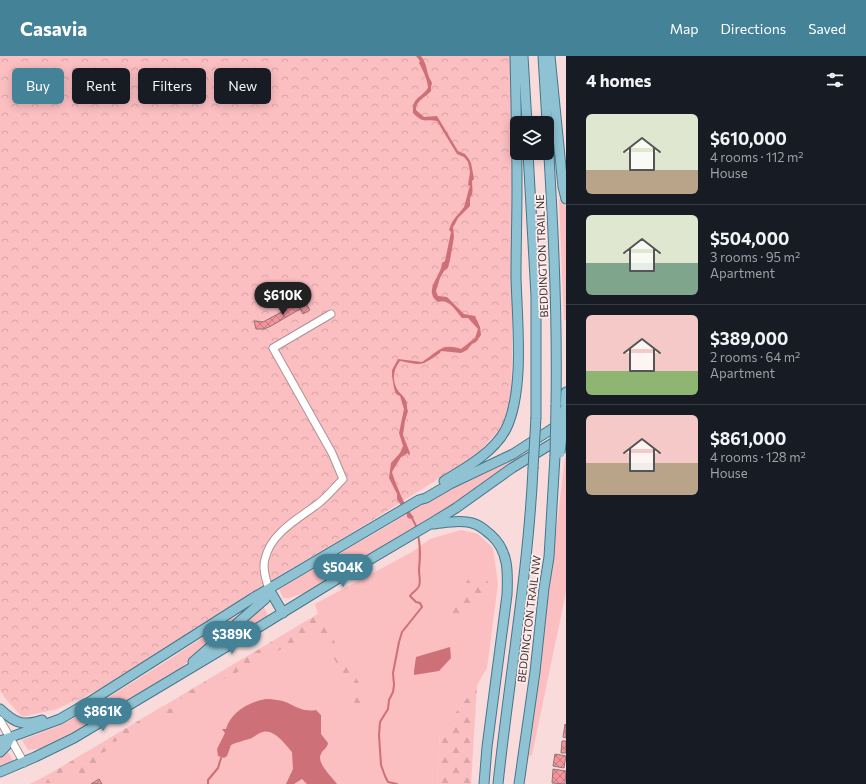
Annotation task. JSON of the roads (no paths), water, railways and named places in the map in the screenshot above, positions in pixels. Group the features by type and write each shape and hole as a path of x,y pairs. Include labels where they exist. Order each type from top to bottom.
{"main road":[{"path":"419,500 422,495 473,463 493,446 505,429 513,411 517,389 518,359 515,56"},
{"path":"523,56 527,116"},
{"name":"BEDDINGTON TRAIL NE","path":"543,56 561,407 558,454"},
{"path":"550,56 562,187 566,199"},
{"name":"BEDDINGTON TRAIL NE","path":"528,160 536,296 536,417 533,469"},
{"path":"561,407 566,392"},
{"path":"0,741 60,719 269,589 419,500 426,498 460,479 498,462 566,420"},
{"path":"0,772 24,763 69,741 456,508 512,468 566,435"},
{"name":"BEDDINGTON TRAIL NW","path":"519,784 549,557 558,454"},
{"name":"BEDDINGTON TRAIL NW","path":"498,784 524,573 533,469"},
{"path":"430,524 460,522 475,524 487,531 494,538 500,546 507,564 508,578 488,739 484,784"},
{"path":"269,589 283,613"},
{"path":"171,680 265,599 269,589"},
{"path":"0,709 11,719 20,723 33,723 78,704 88,702"},
{"path":"0,752 6,746 10,738"}],"street":[{"path":"269,589 264,567 269,548 282,530 320,502 343,479 332,454 273,348 331,314"},
{"path":"0,720 24,763"}],"waterway":[{"path":"411,516 417,528"},
{"path":"397,784 388,782 381,765 379,735 380,722 388,709 389,700 393,692 393,673 402,632 422,607 420,603 416,602 410,596 418,588 420,582 420,548 418,535"},
{"path":"208,784 208,780 218,768 221,758"}]}
